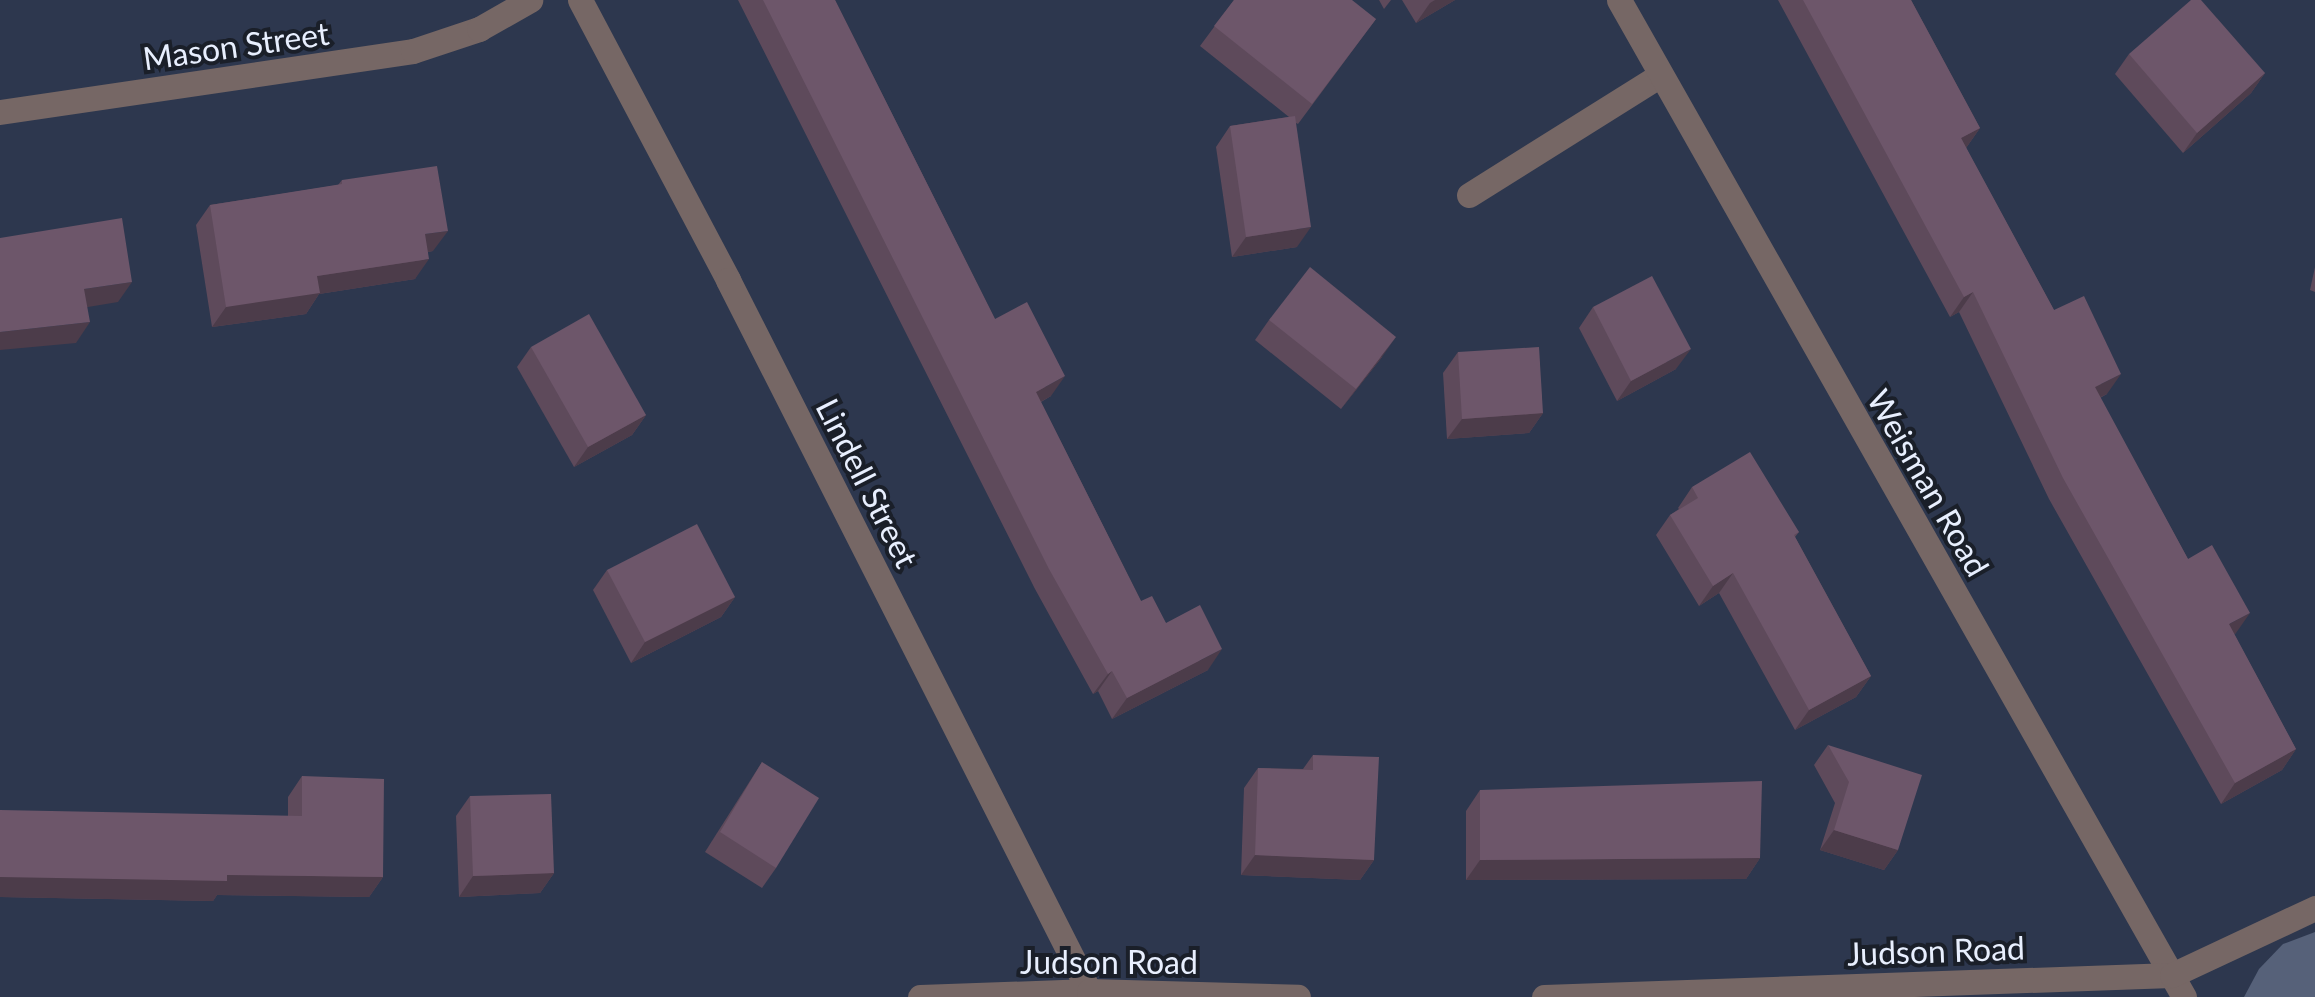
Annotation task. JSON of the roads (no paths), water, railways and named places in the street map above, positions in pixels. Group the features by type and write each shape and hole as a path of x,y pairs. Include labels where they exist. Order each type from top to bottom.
{"street":[{"name":"Mason Street","path":"0,112 413,51 478,30 530,0"},
{"name":"Lindell Street","path":"580,0 728,280 1091,994"},
{"name":"Weisman Road","path":"1619,0 2178,986"},
{"path":"1469,195 1659,76"},
{"name":"Judson Road","path":"1544,997 2178,986 2315,908"},
{"name":"Judson Road","path":"920,997 1298,997"}]}
